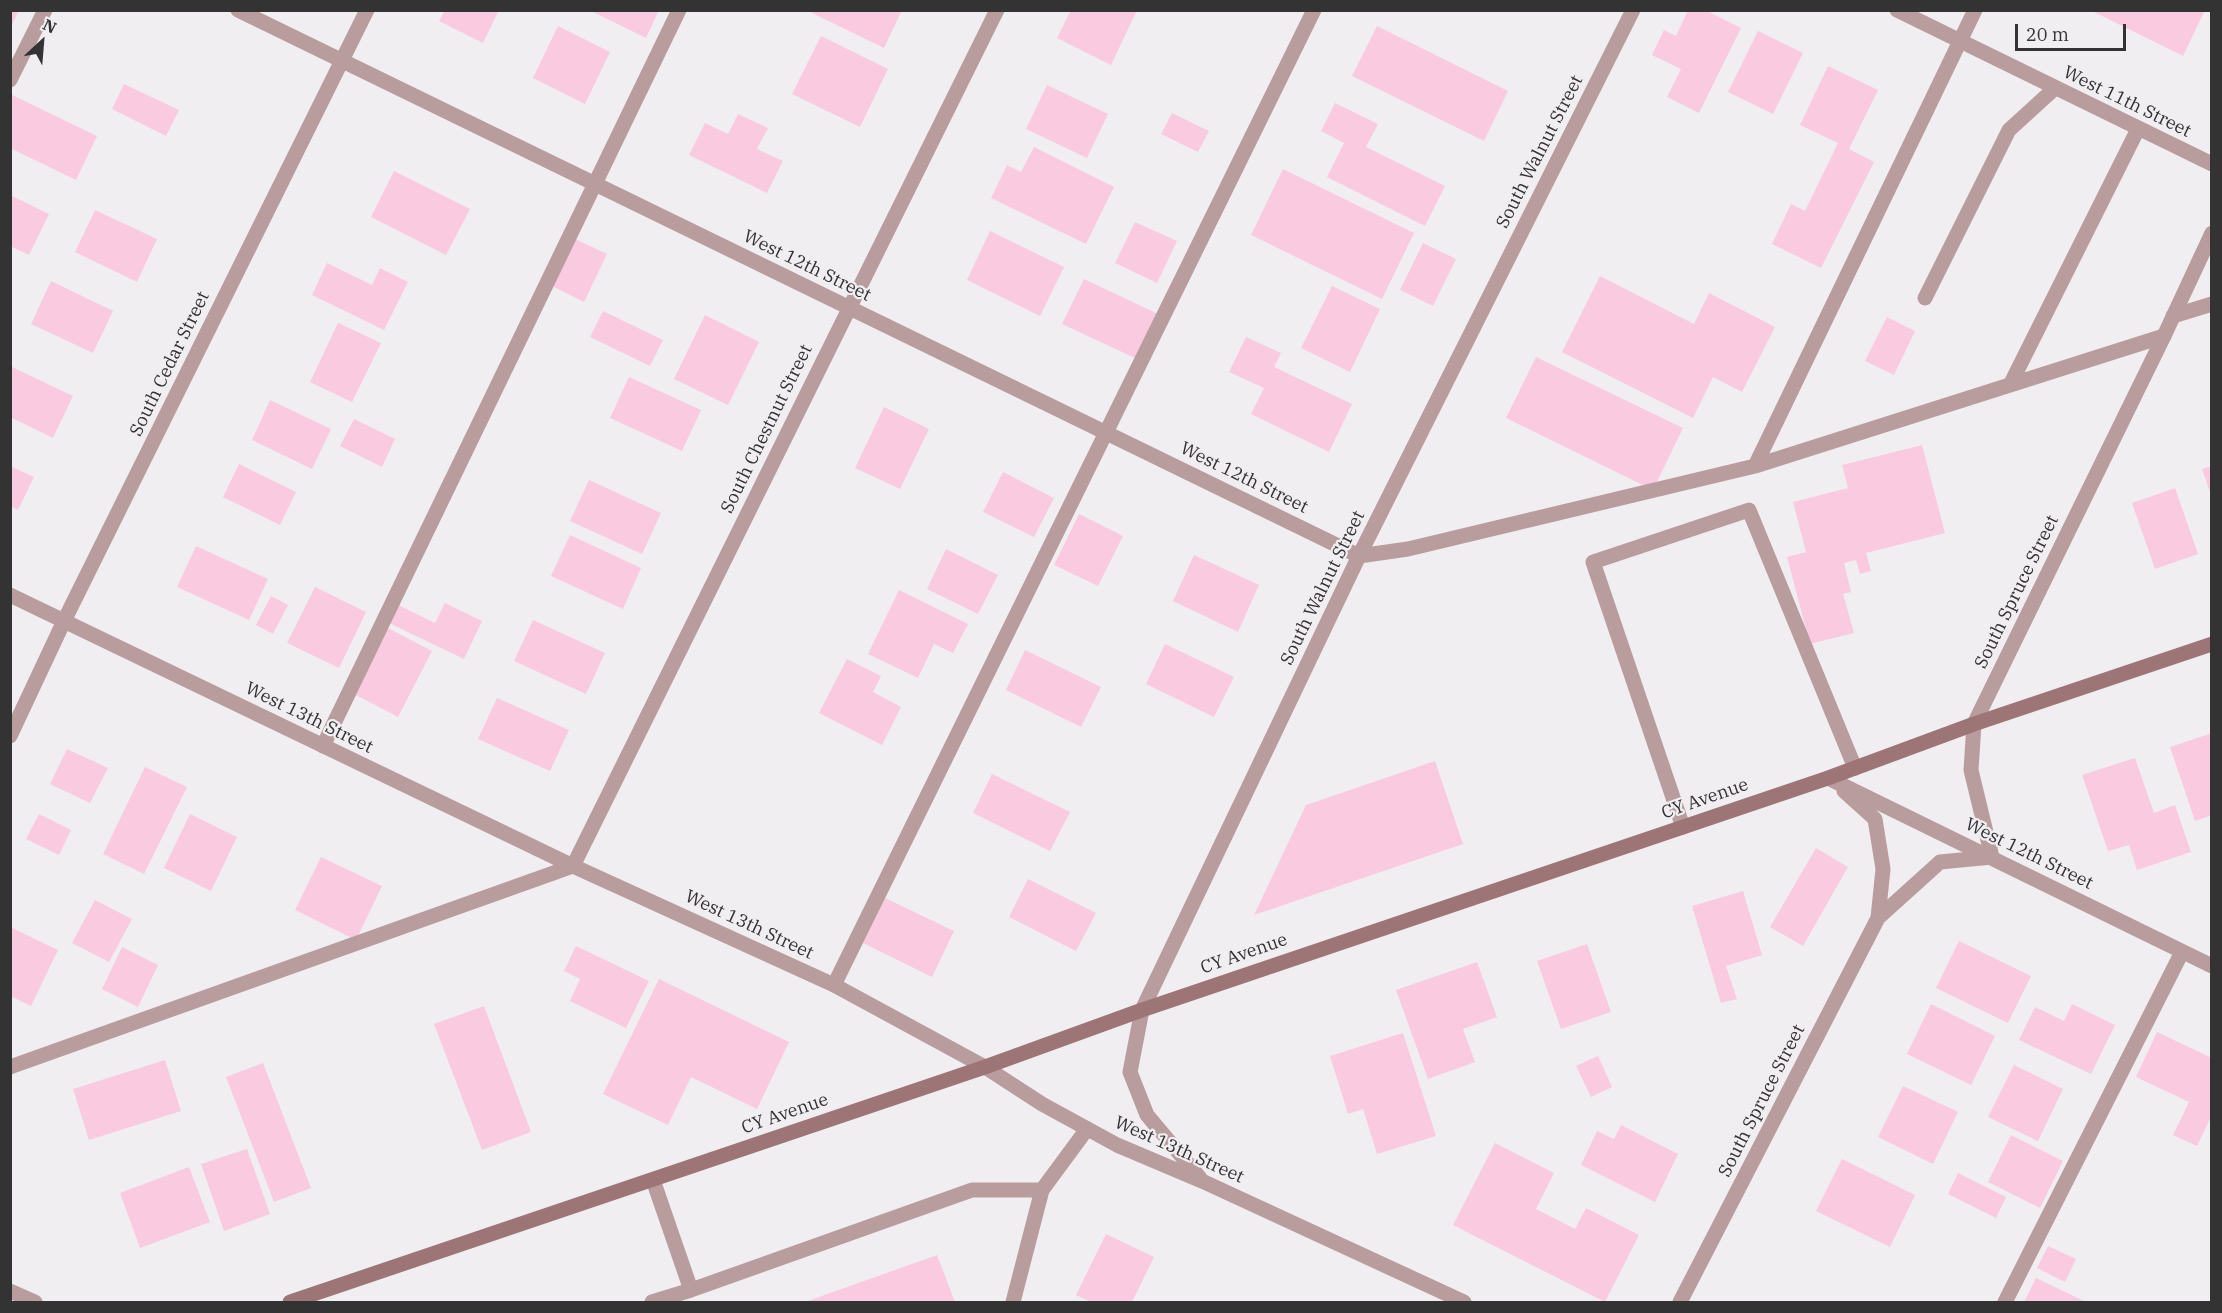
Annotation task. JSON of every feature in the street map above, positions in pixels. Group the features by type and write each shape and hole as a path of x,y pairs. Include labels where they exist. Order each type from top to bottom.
{"main road":[{"name":"CY Avenue","path":"290,1302 985,1067 1142,1010 1828,778 1974,724 2211,644"}],"street":[{"path":"10,80 45,10"},
{"name":"West 12th Street","path":"238,10 1359,556"},
{"name":"South Cedar Street","path":"10,736 64,621 367,10"},
{"path":"323,746 596,186 679,10"},
{"name":"South Chestnut Street","path":"573,866 997,10"},
{"path":"834,985 1314,10"},
{"name":"South Walnut Street","path":"1202,1181 1147,1114 1130,1072 1142,1010 1359,556 1633,10"},
{"name":"West 11th Street","path":"1897,10 2211,164"},
{"path":"1755,466 1975,10"},
{"path":"1925,298 2009,130 2054,89"},
{"path":"2010,385 2138,129"},
{"name":"South Spruce Street","path":"1680,1302 1878,918 1940,862 1992,857 1971,770 1974,724 2164,336 2211,233"},
{"path":"2173,316 2211,304"},
{"path":"1359,556 1408,549 1755,466 2164,336"},
{"path":"1683,827 1593,562 1749,510 1855,768"},
{"name":"West 13th Street","path":"10,595 573,866 834,985 985,1067 1042,1104 1117,1145 1202,1181 1464,1302"},
{"name":"West 12th Street","path":"1828,778 2211,966"},
{"name":"South Spruce Street","path":"1828,778 1875,819 1883,869 1878,918"},
{"path":"10,1067 573,866"},
{"path":"2005,1302 2182,952"},
{"path":"1013,1302 1042,1190 1087,1129"},
{"path":"652,1180 691,1290"},
{"path":"652,1302 972,1190 1042,1190"},
{"path":"10,1291 35,1302"}],"building":[{"path":"10,10 19,10 10,29"},
{"path":"445,10 499,10 483,43 439,21"},
{"path":"589,10 659,10 646,38"},
{"path":"813,10 902,10 884,48 812,13"},
{"path":"1071,10 1137,10 1111,65 1057,38"},
{"path":"1688,10 1705,10 1741,28 1699,113 1667,97 1681,69 1652,55 1664,30 1676,36"},
{"path":"2090,10 2205,10 2183,56"},
{"path":"558,26 610,52 585,104 533,78"},
{"path":"1377,26 1508,91 1484,141 1352,76"},
{"path":"1758,31 1803,53 1773,114 1728,92"},
{"path":"821,36 888,69 860,127 792,94"},
{"path":"1828,66 1878,90 1849,149 1874,162 1821,268 1772,244 1791,204 1805,211 1838,143 1800,125"},
{"path":"124,84 179,110 166,136 112,109"},
{"path":"1047,85 1108,114 1087,158 1026,129"},
{"path":"10,94 97,136 76,180 10,148"},
{"path":"1335,103 1378,124 1366,147 1445,186 1425,226 1327,177 1344,143 1321,131"},
{"path":"1172,113 1209,131 1198,152 1161,134"},
{"path":"738,114 768,128 757,149 783,161 767,193 689,155 705,123 728,134"},
{"path":"1034,147 1114,187 1086,244 991,198 1007,165 1021,172"},
{"path":"1283,169 1414,233 1382,299 1251,235"},
{"path":"394,171 470,209 446,255 371,217"},
{"path":"10,195 49,214 29,255 10,246"},
{"path":"95,210 157,239 137,282 75,252"},
{"path":"1135,222 1177,241 1157,283 1115,263"},
{"path":"990,231 1064,267 1040,316 967,280"},
{"path":"573,238 607,254 584,302 550,285"},
{"path":"1423,243 1456,259 1433,306 1400,290"},
{"path":"327,263 372,285 380,268 408,282 384,330 312,295"},
{"path":"1600,276 1694,324 1709,293 1775,327 1742,392 1713,377 1693,418 1562,352"},
{"path":"1084,279 1158,314 1137,359 1062,324"},
{"path":"51,281 113,311 93,353 31,324"},
{"path":"1332,286 1380,309 1350,372 1301,348"},
{"path":"603,311 663,340 650,366 590,337"},
{"path":"705,315 759,342 728,405 674,379"},
{"path":"1887,317 1915,331 1894,375 1865,361"},
{"path":"338,323 381,343 352,402 310,382"},
{"path":"1246,337 1281,353 1274,367 1352,404 1329,452 1251,414 1264,388 1229,372"},
{"path":"1536,357 1683,428 1653,490 1506,418"},
{"path":"10,366 73,396 53,438 10,417"},
{"path":"629,377 701,410 682,451 610,418"},
{"path":"270,400 331,429 312,469 252,440"},
{"path":"884,407 929,429 900,489 855,468"},
{"path":"354,419 395,439 382,467 340,446"},
{"path":"1922,445 1945,533 1866,553 1871,571 1860,574 1856,560 1844,563 1851,592 1843,594 1854,633 1810,644 1787,557 1806,552 1793,502 1848,488 1842,465"},
{"path":"239,464 296,492 280,525 223,497"},
{"path":"10,466 34,477 18,510 10,506"},
{"path":"2212,466 2212,495 2211,495 2202,469"},
{"path":"1003,472 1054,498 1034,537 983,512"},
{"path":"589,480 661,513 642,554 570,521"},
{"path":"2175,488 2198,554 2155,569 2132,503"},
{"path":"1079,514 1123,536 1098,586 1054,565"},
{"path":"570,535 641,568 623,609 551,576"},
{"path":"196,546 268,579 249,620 177,587"},
{"path":"946,549 998,575 978,614 927,589"},
{"path":"1194,555 1259,585 1238,632 1173,601"},
{"path":"315,587 366,612 339,668 287,643"},
{"path":"899,590 968,624 953,653 934,644 918,678 868,654"},
{"path":"271,596 288,605 273,634 256,625"},
{"path":"445,603 482,621 464,659 389,623 398,605 435,623"},
{"path":"533,620 605,653 586,694 514,661"},
{"path":"386,627 432,651 398,717 352,693"},
{"path":"1165,644 1234,677 1214,717 1146,684"},
{"path":"1025,650 1101,687 1081,727 1006,690"},
{"path":"847,659 881,676 873,692 901,707 882,745 819,713"},
{"path":"497,698 569,730 550,771 478,739"},
{"path":"2212,733 2212,815 2195,821 2170,747"},
{"path":"67,749 108,768 90,803 50,784"},
{"path":"2135,758 2154,813 2175,805 2191,852 2137,870 2129,845 2108,851 2082,775"},
{"path":"1435,761 1463,844 1254,915 1306,805"},
{"path":"145,767 187,787 144,874 103,854"},
{"path":"992,774 1070,812 1050,851 973,813"},
{"path":"39,814 71,830 59,855 26,839"},
{"path":"190,814 237,837 211,891 164,868"},
{"path":"1816,848 1848,867 1803,946 1770,927"},
{"path":"321,857 382,886 356,940 295,910"},
{"path":"1028,879 1096,913 1076,951 1009,917"},
{"path":"1743,891 1762,955 1726,966 1737,999 1721,1003 1692,906"},
{"path":"885,898 954,931 932,977 863,943"},
{"path":"95,900 132,919 109,962 72,943"},
{"path":"10,927 58,950 31,1006 10,996"},
{"path":"1959,941 2031,976 2008,1023 1936,988"},
{"path":"1587,944 1611,1012 1561,1029 1537,961"},
{"path":"576,946 649,981 626,1028 570,1001 580,979 564,971"},
{"path":"122,947 158,965 138,1007 102,989"},
{"path":"1477,962 1497,1017 1463,1029 1475,1062 1428,1079 1396,990"},
{"path":"659,979 789,1042 757,1109 691,1077 668,1125 603,1094"},
{"path":"1931,1004 1995,1036 1971,1085 1907,1054"},
{"path":"2072,1004 2115,1025 2091,1074 2019,1040 2035,1007 2064,1021"},
{"path":"484,1006 531,1132 482,1150 434,1024"},
{"path":"2157,1032 2212,1058 2212,1115 2197,1146 2173,1135 2189,1102 2136,1077"},
{"path":"1403,1033 1436,1136 1377,1154 1363,1109 1348,1114 1330,1056"},
{"path":"1598,1056 1612,1087 1591,1097 1576,1066"},
{"path":"165,1060 181,1111 89,1140 73,1089"},
{"path":"263,1063 311,1188 274,1202 226,1077"},
{"path":"2014,1065 2063,1089 2038,1141 1988,1117"},
{"path":"1903,1086 1958,1112 1933,1164 1878,1137"},
{"path":"1621,1125 1678,1154 1655,1202 1581,1165 1597,1131 1614,1139"},
{"path":"2011,1135 2063,1161 2040,1208 1988,1182"},
{"path":"1495,1143 1554,1173 1536,1209 1575,1229 1586,1208 1639,1235 1605,1302 1453,1225"},
{"path":"247,1149 270,1214 224,1231 201,1164"},
{"path":"1842,1159 1915,1195 1890,1247 1816,1211"},
{"path":"189,1167 210,1222 140,1248 120,1193"},
{"path":"1958,1173 2006,1197 1996,1218 1948,1194"},
{"path":"1106,1234 1154,1257 1132,1302 1091,1302 1076,1295"},
{"path":"2048,1246 2076,1259 2065,1282 2037,1268"},
{"path":"937,1255 955,1302 805,1302"},
{"path":"2036,1278 2086,1302 2024,1302"}]}
